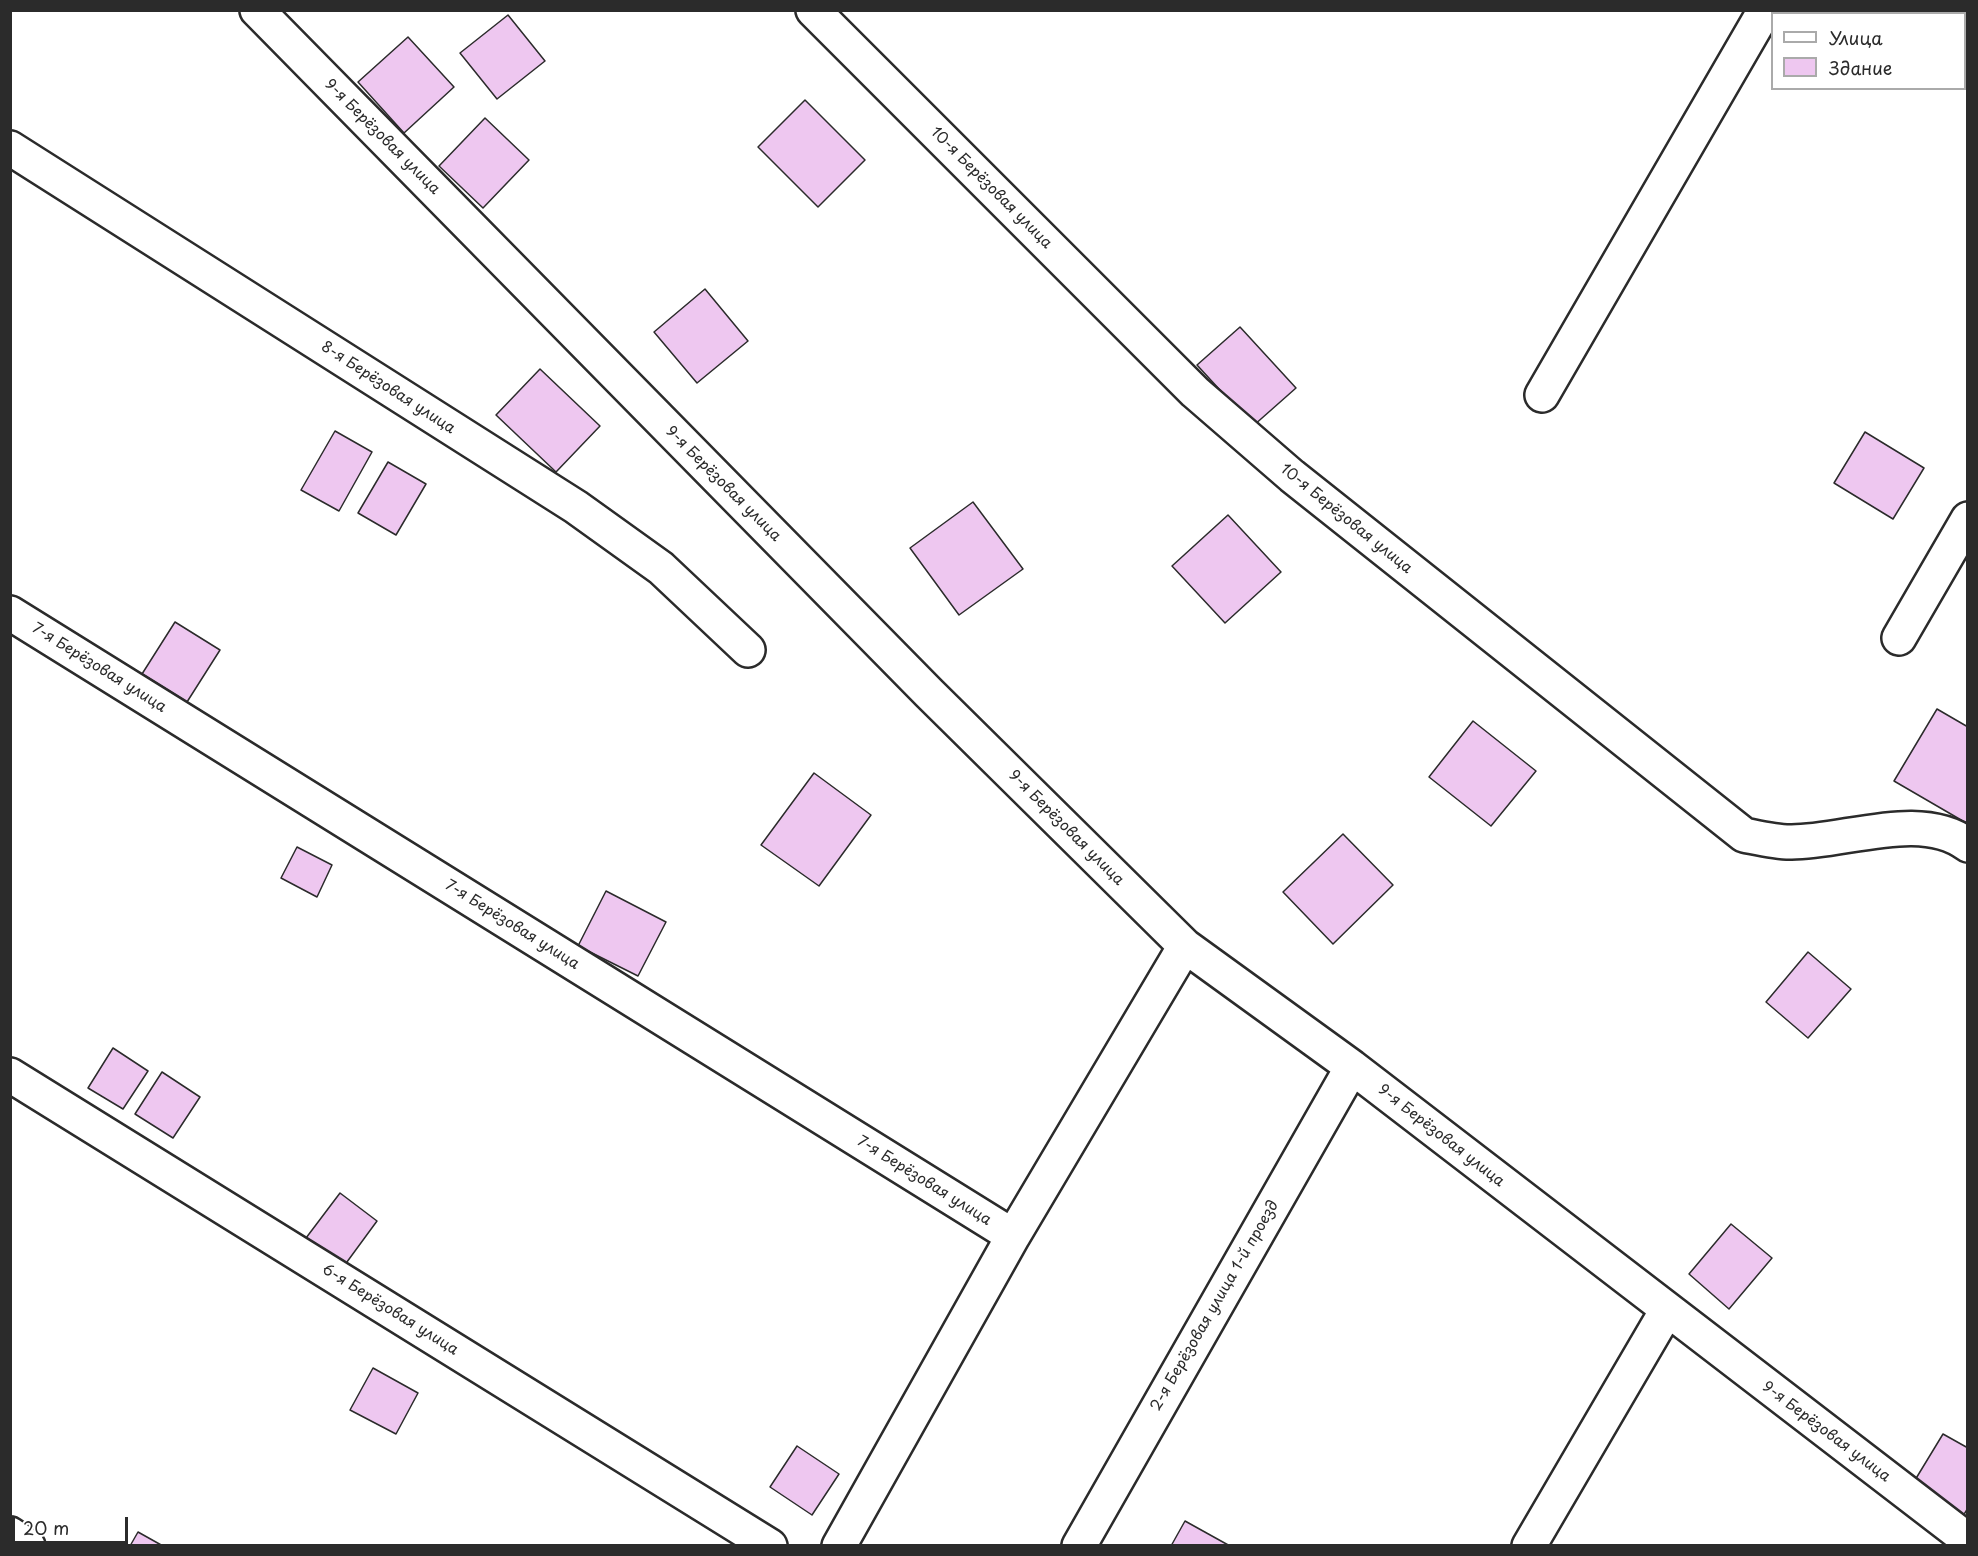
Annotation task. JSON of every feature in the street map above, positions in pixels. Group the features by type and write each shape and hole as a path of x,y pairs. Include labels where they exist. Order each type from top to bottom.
{"street":[{"name":"9-я Берёзовая улица","path":"257,10 929,693 1185,946 1352,1067 1968,1540"},
{"name":"10-я Берёзовая улица","path":"813,10 1195,392 1292,476 1744,835 1789,842 1897,829 1928,829 1968,845"},
{"path":"1542,395 1765,10"},
{"name":"8-я Берёзовая улица","path":"10,148 576,507 661,568 748,650"},
{"path":"1899,638 1968,519"},
{"name":"7-я Берёзовая улица","path":"10,613 1013,1236"},
{"path":"839,1545 1013,1236 1185,946"},
{"name":"2-я Берёзовая улица 1-й проезд","path":"1079,1545 1352,1067"},
{"name":"6-я Берёзовая улица","path":"10,1075 770,1545"},
{"path":"1529,1545 1667,1310"},
{"path":"10,1534 28,1545"}],"building":[{"path":"508,15 545,61 497,99 460,53"},
{"path":"408,37 454,87 404,133 358,82"},
{"path":"805,100 865,160 818,207 758,147"},
{"path":"485,118 529,160 483,208 439,166"},
{"path":"705,289 748,341 697,383 654,332"},
{"path":"1240,327 1296,388 1253,426 1197,365"},
{"path":"540,369 600,426 556,472 496,415"},
{"path":"335,431 372,452 339,511 301,490"},
{"path":"1865,432 1924,468 1893,519 1834,483"},
{"path":"388,462 426,484 396,535 358,513"},
{"path":"973,502 1023,569 959,615 910,548"},
{"path":"1228,515 1281,572 1225,623 1172,566"},
{"path":"175,622 220,650 187,702 142,674"},
{"path":"1937,709 1968,727 1968,824 1894,781"},
{"path":"1473,721 1536,771 1491,826 1429,777"},
{"path":"814,773 871,815 819,886 761,845"},
{"path":"1343,834 1393,885 1333,944 1283,892"},
{"path":"297,847 332,865 317,897 281,878"},
{"path":"606,891 666,922 638,976 578,946"},
{"path":"1808,952 1851,989 1808,1038 1766,1002"},
{"path":"113,1048 148,1071 123,1109 88,1088"},
{"path":"162,1072 200,1097 173,1138 135,1114"},
{"path":"340,1193 377,1221 344,1266 306,1238"},
{"path":"1731,1224 1772,1258 1729,1309 1689,1274"},
{"path":"373,1368 418,1393 396,1434 350,1410"},
{"path":"1943,1434 1968,1448 1968,1508 1963,1516 1912,1485"},
{"path":"797,1446 839,1474 812,1515 770,1487"},
{"path":"1185,1521 1230,1546 1171,1546"},
{"path":"138,1532 163,1546 130,1546"}]}
